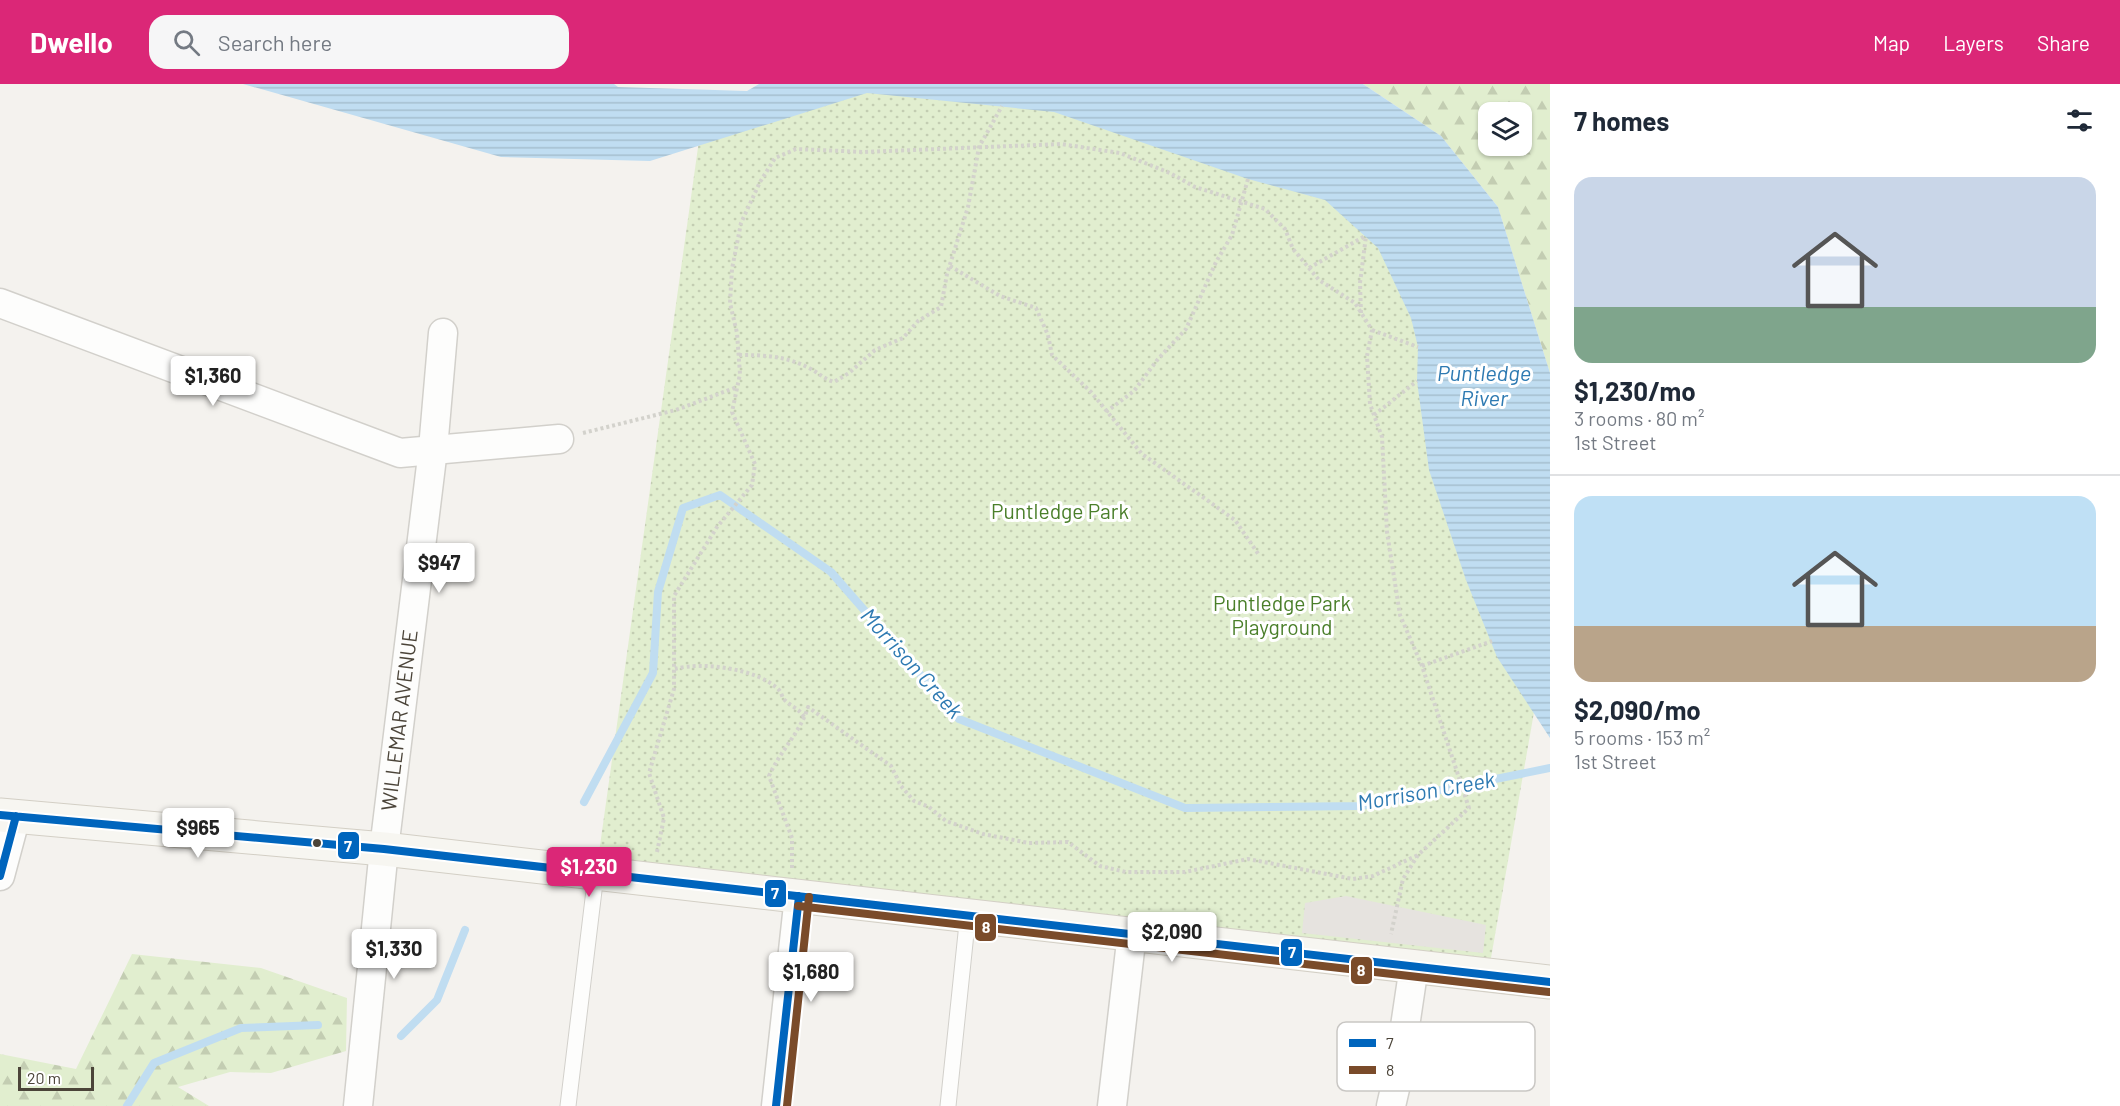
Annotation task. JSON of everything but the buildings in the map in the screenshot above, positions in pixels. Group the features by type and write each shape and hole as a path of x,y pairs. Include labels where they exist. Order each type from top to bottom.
{"street":[{"path":"0,303 400,453 433,448 559,439"},
{"name":"WILLEMAR AVENUE","path":"357,1106 384,849 433,448 443,333"},
{"path":"0,876 8,815 384,849 1550,982"},
{"path":"776,1106 794,895"},
{"path":"1112,1106 1132,933"},
{"path":"1406,1022 1414,966"},
{"path":"1391,1106 1394,1091"}],"lane":[{"path":"568,1106 596,874"},
{"path":"948,1106 968,914"}],"path":[{"path":"739,355 775,355 810,368 825,379 834,382 849,373 875,350 903,338 918,321 941,307 950,266 968,207 979,147 1002,106"},
{"path":"651,880 663,818 649,773 671,707 675,669 674,596 717,527 752,485 755,464 732,412 737,387 739,355 730,303 732,269 741,223 760,182 775,158 796,149 864,152 1061,144 1120,153 1170,173 1195,187 1265,209 1285,229 1293,249 1319,280 1355,303 1372,330 1418,348"},
{"path":"1106,412 1134,391 1158,359 1186,329 1216,262 1232,235 1240,200 1248,179"},
{"path":"1309,268 1366,236 1360,283 1361,314"},
{"path":"950,266 1000,296 1036,309 1048,335 1052,355 1091,392 1142,454 1235,520 1259,555"},
{"path":"1372,330 1367,356 1370,404 1382,437 1387,532 1400,615 1422,666 1469,808 1418,855 1403,879 1390,938"},
{"path":"1374,415 1417,381"},
{"path":"559,439 676,410 737,387"},
{"path":"1422,666 1492,640"},
{"path":"675,669 710,665 736,670 780,690 784,699 797,707 805,717"},
{"path":"794,895 792,838 769,776 776,761 805,717 808,707 891,766 901,786 914,801 929,807 945,821 983,834 1029,843 1068,842 1100,866 1126,872 1185,872 1248,859 1353,879 1372,876 1418,855"}],"green space":[{"name":"Puntledge Park","path":"903,84 1029,86 1380,212 1537,695 1488,975 596,874 701,126"},
{"path":"1363,84 1550,84 1550,373 1498,207 1441,136"},
{"path":"132,954 261,968 347,998 346,1051 271,1073 230,1072 178,1087 209,1106 0,1106 0,1054 76,1069"}],"shaded area":[{"path":"1346,896 1486,925 1483,953 1302,933 1305,903"}],"water":[{"name":"Puntledge River","path":"243,84 614,84 618,87 747,91 759,84 1363,84 1441,136 1498,207 1550,373 1550,738 1497,657 1466,580 1429,470 1417,381 1418,347 1411,318 1378,248 1325,200 1248,179 1054,112 867,93 650,161 501,157"}],"waterway":[{"name":"Morrison Creek","path":"584,802 653,673 658,592 683,508 720,495 831,572 959,719 1185,808 1361,806 1550,768"},
{"name":"Morrison Creek","path":"401,1036 437,1000 465,930"},
{"name":"Morrison Creek","path":"127,1106 154,1063 241,1028 318,1025"}],"transit line":[{"name":"7","path":"0,815 384,849 1550,982"},
{"name":"7","path":"0,876 16,816"},
{"name":"7","path":"776,1106 799,896"},
{"name":"8","path":"787,1106 809,897"},
{"name":"8","path":"798,906 1549,992"}],"park label":[{"name":"Puntledge Park Playground","path":"1282,616"}]}
